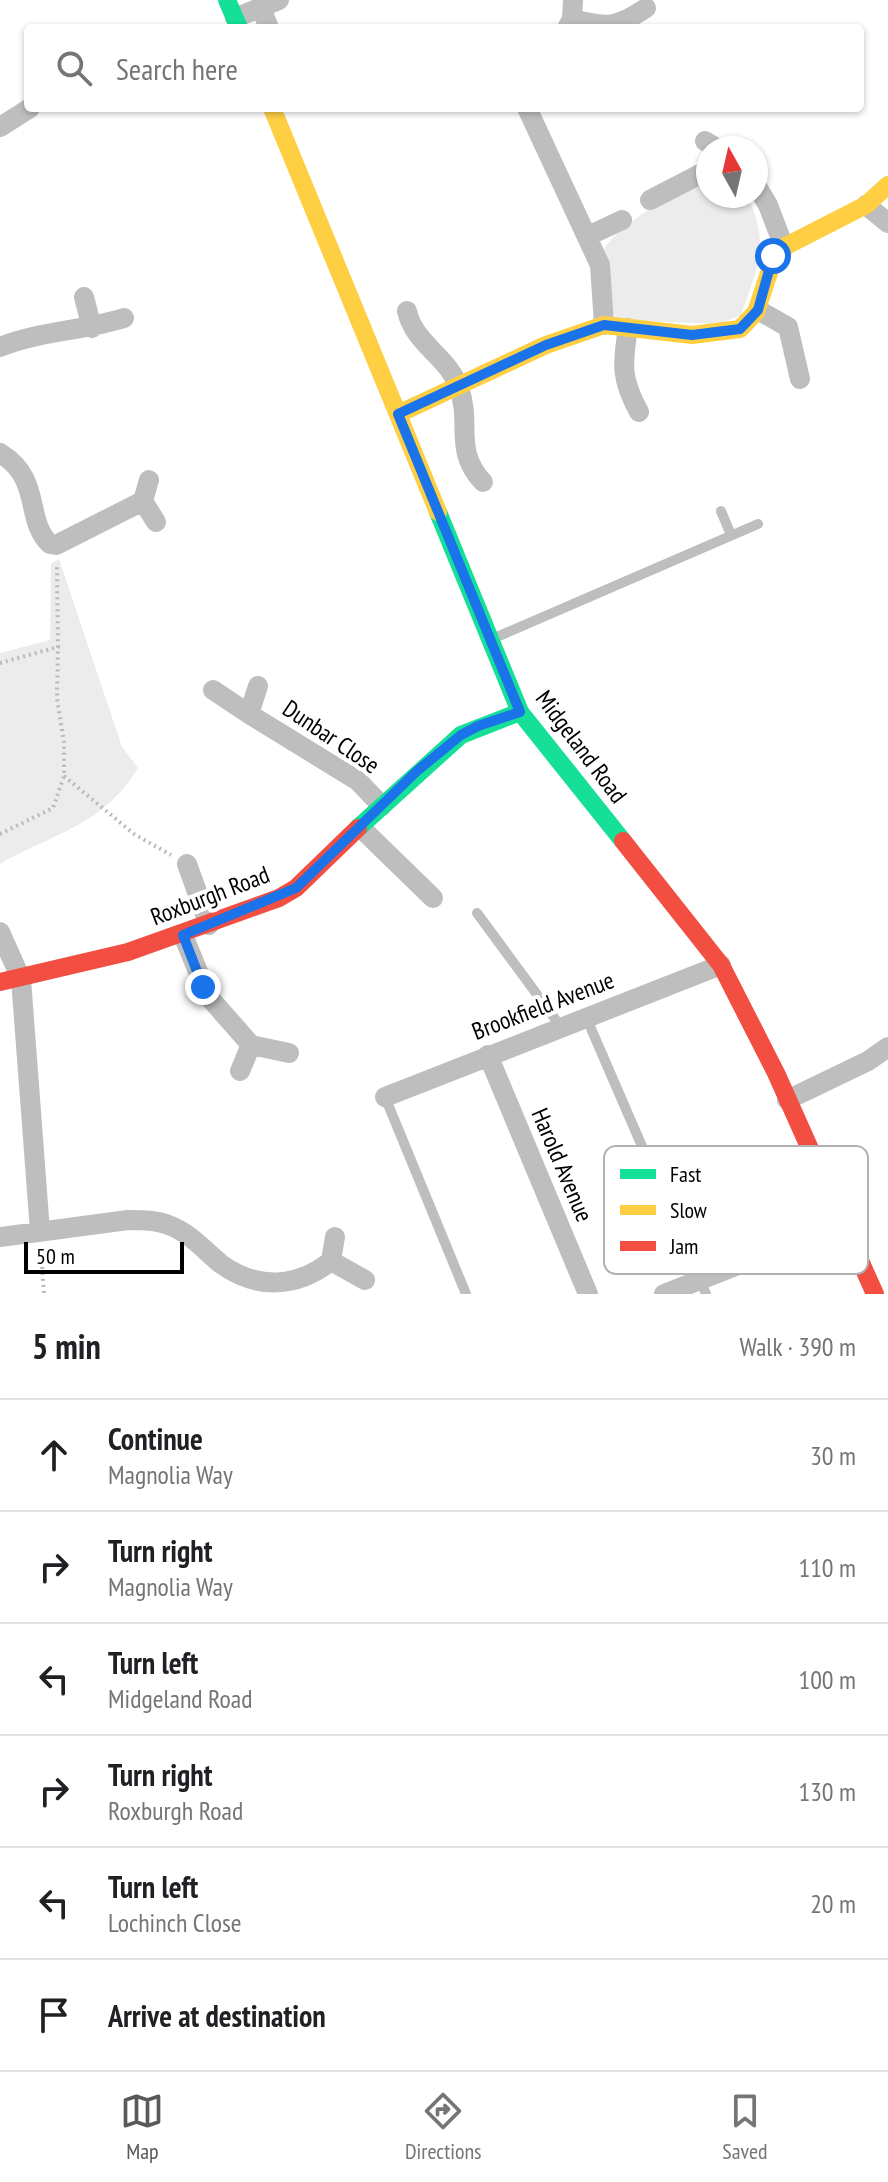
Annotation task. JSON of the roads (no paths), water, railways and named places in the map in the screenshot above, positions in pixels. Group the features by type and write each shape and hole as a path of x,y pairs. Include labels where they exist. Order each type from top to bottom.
{"street":[{"path":"233,15 270,4 269,24"},
{"path":"613,24 646,8"},
{"path":"571,16 595,24"},
{"path":"0,127 24,112"},
{"name":"Midgeland Road","path":"274,112 520,712 721,965 808,1146"},
{"path":"529,112 600,265 604,325"},
{"path":"650,200 696,176"},
{"path":"398,414 557,340 604,325 692,335 730,333 749,324 758,310 768,265 784,247 866,205 888,185"},
{"path":"768,205 784,247"},
{"path":"866,205 888,223"},
{"path":"588,236 622,220"},
{"path":"84,297 92,328"},
{"path":"758,310 788,327 800,379"},
{"path":"407,311 410,326 459,385 464,450 469,467 483,482"},
{"path":"0,347 29,337 92,328 124,318"},
{"path":"628,328 622,372 625,386 639,412"},
{"path":"0,453 18,465 34,501 43,536 50,544 56,545 143,501 149,480"},
{"path":"143,501 156,522"},
{"name":"Dunbar Close","path":"249,714 258,686"},
{"name":"Dunbar Close","path":"213,690 358,781 382,806"},
{"name":"Roxburgh Road","path":"0,982 183,935 296,888 461,735 520,712"},
{"path":"360,827 433,898"},
{"path":"187,864 209,925"},
{"path":"0,932 21,979 40,1231"},
{"path":"183,935 208,996 251,1045 289,1053"},
{"name":"Brookfield Avenue","path":"385,1097 721,965"},
{"path":"240,1071 251,1045"},
{"path":"787,1100 868,1061 888,1047"},
{"name":"Harold Avenue","path":"488,1055 588,1294"},
{"path":"0,1237 128,1220 170,1225 231,1270 255,1282 294,1282 311,1276 331,1261 335,1237"},
{"path":"331,1261 365,1280"},
{"path":"664,1294 702,1287 731,1274"},
{"name":"Midgeland Road","path":"866,1274 875,1294"}],"lane":[{"path":"721,511 731,535"},
{"path":"490,640 758,524"},
{"path":"477,913 561,1027"},
{"path":"586,1017 641,1146"},
{"path":"385,1097 466,1294"}]}
